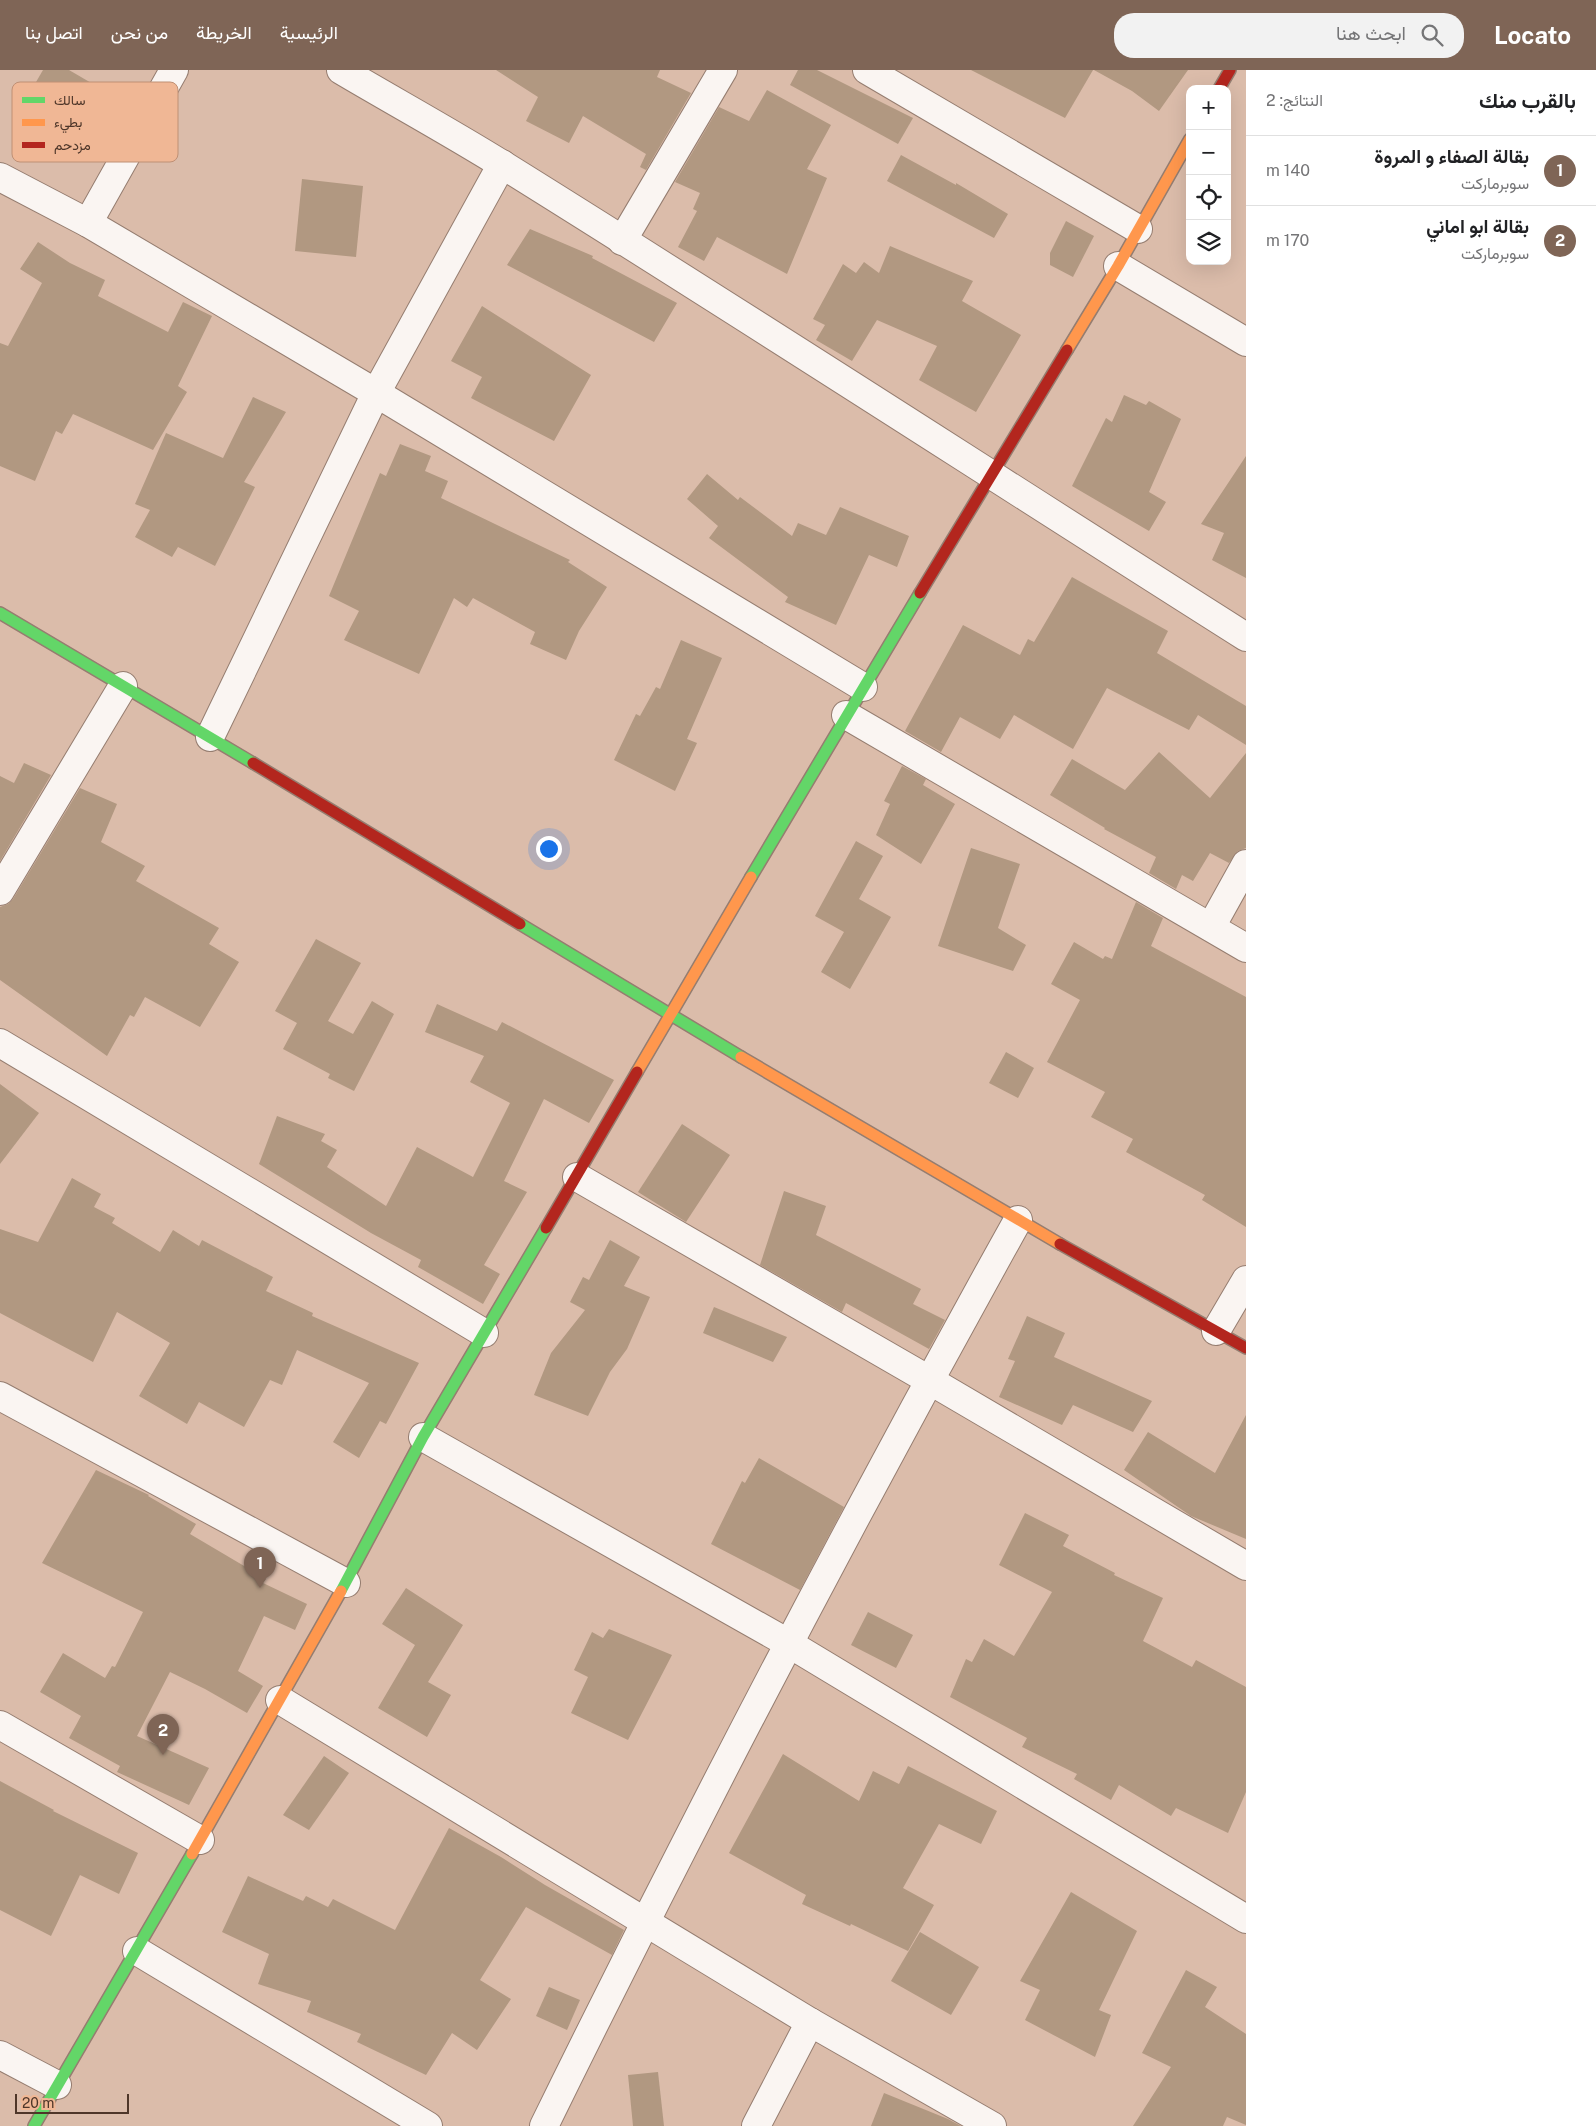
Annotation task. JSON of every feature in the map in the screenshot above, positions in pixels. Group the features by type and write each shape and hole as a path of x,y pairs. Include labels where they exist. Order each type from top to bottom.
{"street":[{"path":"167,82 174,70"},
{"path":"342,70 502,164 1246,637"},
{"path":"622,241 723,70"},
{"path":"867,70 1138,229"},
{"path":"1221,85 1230,70"},
{"path":"34,2126 137,1951 280,1700 346,1583 423,1437 846,715 1118,266 1186,146"},
{"path":"88,223 122,162"},
{"path":"210,736 376,393 502,164"},
{"path":"0,177 88,223 376,393 863,687"},
{"path":"1118,266 1246,342"},
{"path":"0,613 210,736 1018,1220 1246,1348"},
{"path":"0,891 123,686"},
{"path":"846,715 1246,948"},
{"path":"1210,927 1246,864"},
{"path":"0,1043 484,1333"},
{"path":"577,1177 1246,1566"},
{"path":"544,2126 644,1922 788,1643 929,1380 1018,1220"},
{"path":"1216,1330 1246,1280"},
{"path":"0,1396 346,1583"},
{"path":"423,1437 788,1643 1246,1919"},
{"path":"280,1700 810,2022 992,2126"},
{"path":"0,1725 200,1840"},
{"path":"137,1951 428,2126"},
{"path":"756,2126 810,2022"},
{"path":"0,2055 57,2085"}],"building":[{"path":"43,70 69,70 90,82 36,82"},
{"path":"496,70 660,70 657,77 691,93 646,170 640,167 646,154 583,116 569,143 526,121 538,97"},
{"path":"798,70 817,70 913,118 898,144 790,85"},
{"path":"971,70 1093,70 1065,118"},
{"path":"1094,70 1188,70 1159,111 1132,91"},
{"path":"767,90 831,125 807,169 827,178 787,274 717,237 704,261 678,247 697,211 693,209 700,193 675,182 719,107 749,121"},
{"path":"901,155 956,185 956,183 1008,214 994,238 887,181"},
{"path":"302,179 363,186 356,257 295,251"},
{"path":"1066,221 1094,236 1073,277 1050,265 1050,253"},
{"path":"530,229 593,256 592,258 677,303 654,342 507,265"},
{"path":"38,242 70,263 105,280 98,296 168,332 183,302 212,316 178,386 187,392 153,450 73,414 62,434 56,431 35,481 0,466 0,343 8,346 42,283 20,269"},
{"path":"890,246 973,281 962,301 1021,335 976,412 919,380 937,346 877,320 852,361 816,340 825,325 813,319 843,264 856,273 864,262 879,273"},
{"path":"482,306 591,375 554,441 471,398 482,377 451,361"},
{"path":"1124,395 1146,405 1149,401 1181,419 1149,492 1166,502 1149,531 1072,486 1106,418 1112,422"},
{"path":"253,397 286,412 244,482 255,487 215,566 178,547 172,557 135,537 150,510 135,504 166,433 223,458"},
{"path":"400,444 431,456 425,471 448,481 441,498 570,560 568,562 607,587 579,631 566,660 530,644 535,632 473,598 467,607 454,598 419,674 344,640 359,611 329,596 380,473 386,476"},
{"path":"1246,456 1246,578 1212,560 1224,533 1201,524"},
{"path":"707,474 738,500 740,497 792,536 798,523 826,535 840,507 909,536 897,567 869,555 836,625 785,602 788,597 709,538 718,526 687,499"},
{"path":"1072,577 1168,631 1157,653 1246,706 1246,745 1198,715 1189,730 1107,688 1073,749 1014,715 1000,739 960,717 941,752 905,731 963,625 1020,655 1028,639 1034,642"},
{"path":"681,640 722,658 687,739 697,743 675,791 614,760 636,714 640,716 656,687 660,689"},
{"path":"1159,752 1210,798 1246,753 1246,848 1238,851 1229,863 1210,853 1193,881 1182,875 1176,889 1149,873 1156,857 1104,829 1050,795 1072,759 1125,790"},
{"path":"24,763 51,775 0,861 0,776 14,783"},
{"path":"902,766 926,779 923,785 955,804 921,864 876,835 890,804 884,801"},
{"path":"80,788 117,804 101,842 145,866 136,881 219,928 209,944 239,962 200,1027 145,997 134,1017 130,1015 107,1056 0,980 0,907 8,904 13,899"},
{"path":"856,841 883,856 859,899 891,917 850,989 821,972 844,932 815,916"},
{"path":"971,848 1020,864 998,928 1026,945 1013,971 938,946"},
{"path":"1136,902 1163,918 1151,946 1246,997 1246,1227 1202,1200 1205,1195 1126,1152 1133,1139 1091,1117 1105,1092 1047,1062 1080,1000 1051,984 1074,942 1103,959 1105,956 1112,959"},
{"path":"316,939 361,963 328,1021 353,1034 372,1001 394,1014 354,1091 328,1078 330,1074 283,1049 297,1023 275,1011"},
{"path":"437,1004 497,1031 502,1022 614,1080 589,1123 544,1099 504,1181 527,1192 484,1265 500,1274 483,1304 418,1267 421,1260 371,1233 259,1164 277,1116 325,1134 321,1141 337,1150 327,1167 386,1206 417,1147 473,1177 510,1103 470,1082 484,1056 425,1032"},
{"path":"1006,1052 1034,1068 1018,1098 989,1083"},
{"path":"0,1084 39,1113 0,1164"},
{"path":"682,1124 730,1155 686,1222 638,1192"},
{"path":"72,1178 101,1194 94,1207 115,1218 112,1223 160,1252 173,1230 199,1246 202,1240 273,1277 266,1291 313,1313 312,1316 419,1363 386,1424 380,1421 359,1458 333,1442 369,1383 297,1350 282,1385 270,1380 244,1427 199,1402 187,1424 139,1396 170,1343 117,1312 93,1362 0,1313 0,1229 38,1242"},
{"path":"784,1191 826,1206 816,1235 921,1289 913,1304 945,1320 929,1349 846,1303 842,1312 760,1265"},
{"path":"610,1240 640,1257 624,1286 650,1297 627,1349 610,1372 588,1416 534,1395 551,1353 585,1310 570,1302 583,1277 589,1280"},
{"path":"714,1307 787,1337 773,1362 703,1333"},
{"path":"1027,1316 1065,1333 1054,1357 1152,1401 1133,1432 1073,1405 1062,1425 999,1397 1015,1361 1008,1359"},
{"path":"1246,1415 1246,1539 1191,1516 1124,1470 1148,1432 1215,1473"},
{"path":"759,1458 844,1507 800,1590 711,1544 742,1481 745,1483"},
{"path":"96,1470 149,1495 196,1524 190,1534 266,1579 263,1583 307,1604 295,1630 264,1616 238,1671 263,1686 247,1713 170,1672 137,1736 209,1768 189,1805 117,1772 120,1766 69,1738 81,1716 40,1692 63,1653 105,1678 112,1666 115,1667 143,1612 42,1563"},
{"path":"1025,1513 1069,1535 1063,1546 1115,1573 1114,1575 1163,1598 1143,1641 1192,1667 1196,1660 1246,1687 1246,1792 1228,1833 1176,1808 1171,1816 1119,1785 1111,1800 1074,1779 1077,1774 1022,1747 1027,1738 950,1697 966,1659 972,1662 984,1639 1014,1656 1052,1592 999,1565"},
{"path":"406,1588 463,1625 428,1682 451,1695 427,1737 378,1708 415,1645 382,1624"},
{"path":"868,1612 913,1635 896,1668 851,1645"},
{"path":"609,1629 672,1655 628,1740 571,1713 588,1677 574,1670 592,1632 603,1638"},
{"path":"783,1754 859,1801 873,1771 899,1784 908,1766 997,1811 981,1844 939,1824 903,1888 934,1905 908,1951 851,1924 850,1926 802,1904 806,1895 729,1853"},
{"path":"324,1756 349,1773 309,1830 283,1815"},
{"path":"0,1781 53,1811 138,1853 119,1894 80,1875 51,1936 0,1910"},
{"path":"449,1828 624,1930 612,1955 526,1907 480,1980 511,1999 477,2050 452,2033 426,2075 357,2042 361,2034 307,2012 311,2001 258,1984 269,1954 222,1932 248,1876 303,1901 306,1896 328,1907 333,1899 395,1930"},
{"path":"1071,1892 1137,1931 1099,2010 1111,2015 1095,2057 1025,2020 1040,1990 1020,1981"},
{"path":"920,1932 979,1967 951,2015 891,1981"},
{"path":"1186,1970 1217,1987 1205,2007 1246,2034 1246,2125 1227,2117 1223,2126 1133,2126 1171,2067 1142,2053"},
{"path":"549,1987 580,2000 567,2030 536,2016"},
{"path":"658,2072 664,2126 633,2126 628,2075"},
{"path":"884,2093 948,2119 961,2126 871,2126"}],"traffic: fast":[{"path":"751,877 920,593"},
{"path":"0,613 253,763"},
{"path":"520,924 741,1057"},
{"path":"341,1591 423,1437 546,1228"},
{"path":"34,2126 192,1854"}],"traffic: slow":[{"path":"1067,350 1118,266 1186,146"},
{"path":"637,1072 751,877"},
{"path":"741,1057 1060,1244"},
{"path":"192,1854 341,1591"}],"traffic: jam":[{"path":"1221,85 1230,70"},
{"path":"920,593 1067,350"},
{"path":"253,763 520,924"},
{"path":"546,1228 637,1072"},
{"path":"1060,1244 1246,1348"}],"place":[{"name":"بقالة الصفاء و المروة","path":"260,1588"},
{"name":"بقالة ابو اماني","path":"163,1755"}]}
